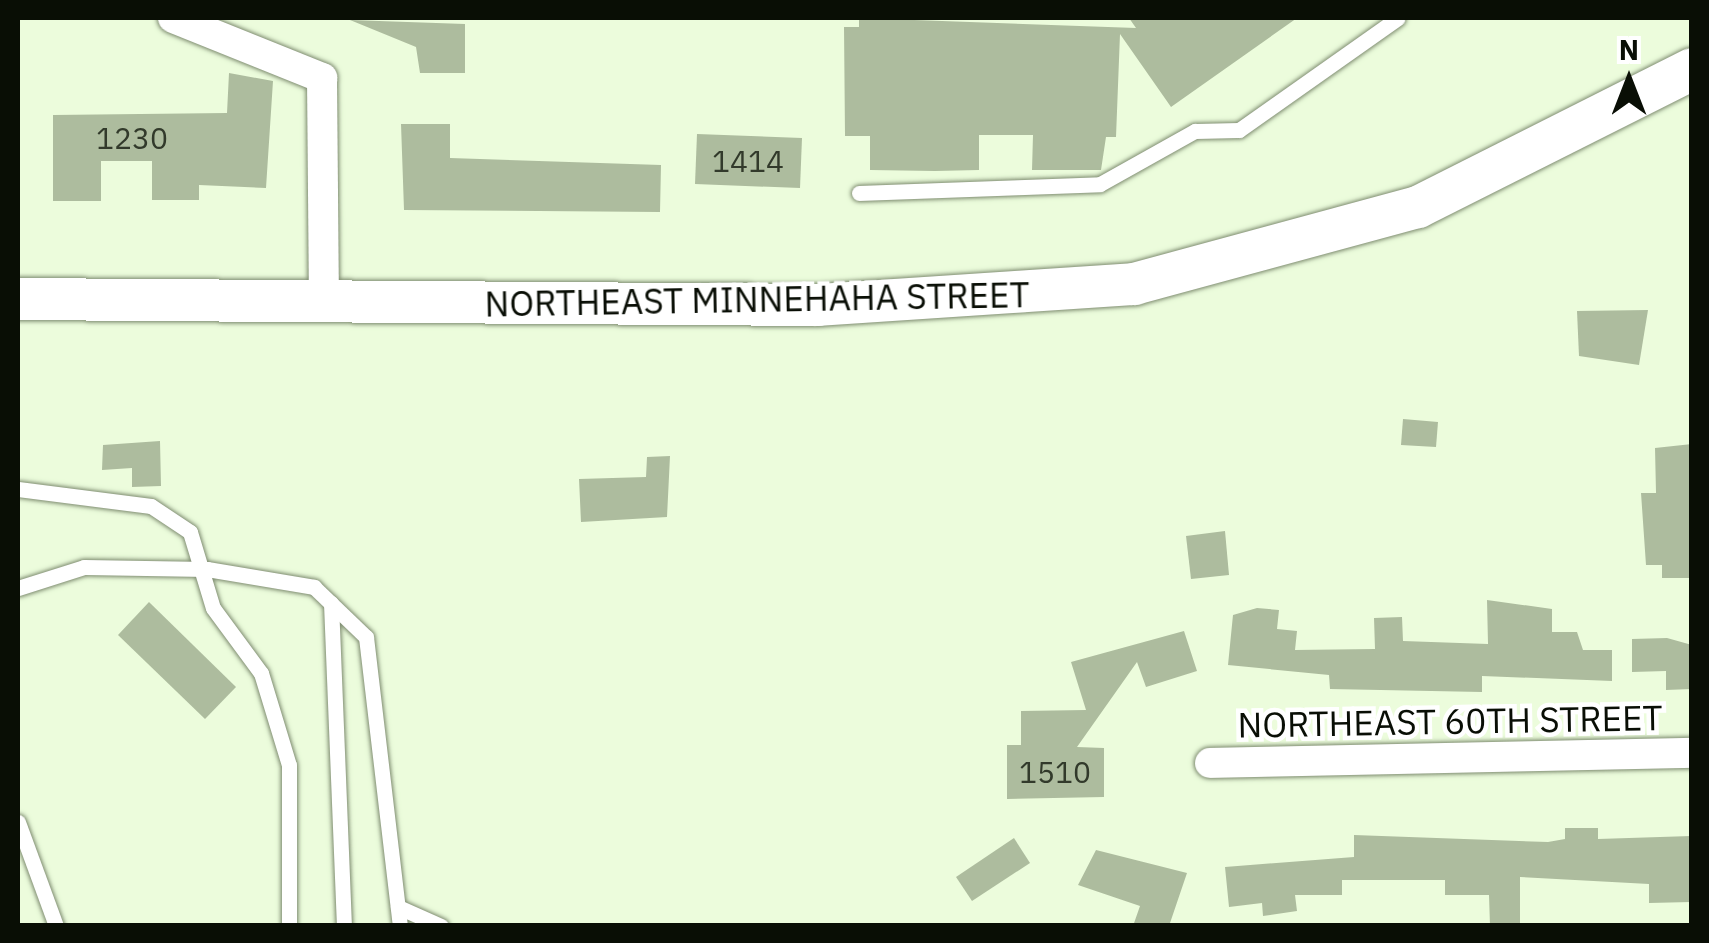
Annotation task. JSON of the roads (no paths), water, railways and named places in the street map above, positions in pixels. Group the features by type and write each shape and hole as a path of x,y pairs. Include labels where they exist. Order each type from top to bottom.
{"main road":[{"name":"NORTHEAST MINNEHAHA STREET","path":"18,299 818,305 1134,284 1418,207 1692,69"}],"street":[{"path":"172,18 322,78 324,304"},
{"name":"NORTHEAST 60TH STREET","path":"1210,764 1692,754"}],"lane":[{"path":"860,193 1100,184 1195,132 1239,130 1378,24 1398,18"},
{"path":"18,489 151,506 190,532 207,569 213,608 262,674 289,765 289,926"},
{"path":"18,588 84,567 207,569 314,587 366,637 400,926"},
{"path":"331,604 344,926"},
{"path":"18,822 56,926"},
{"path":"398,906 440,926"}]}
